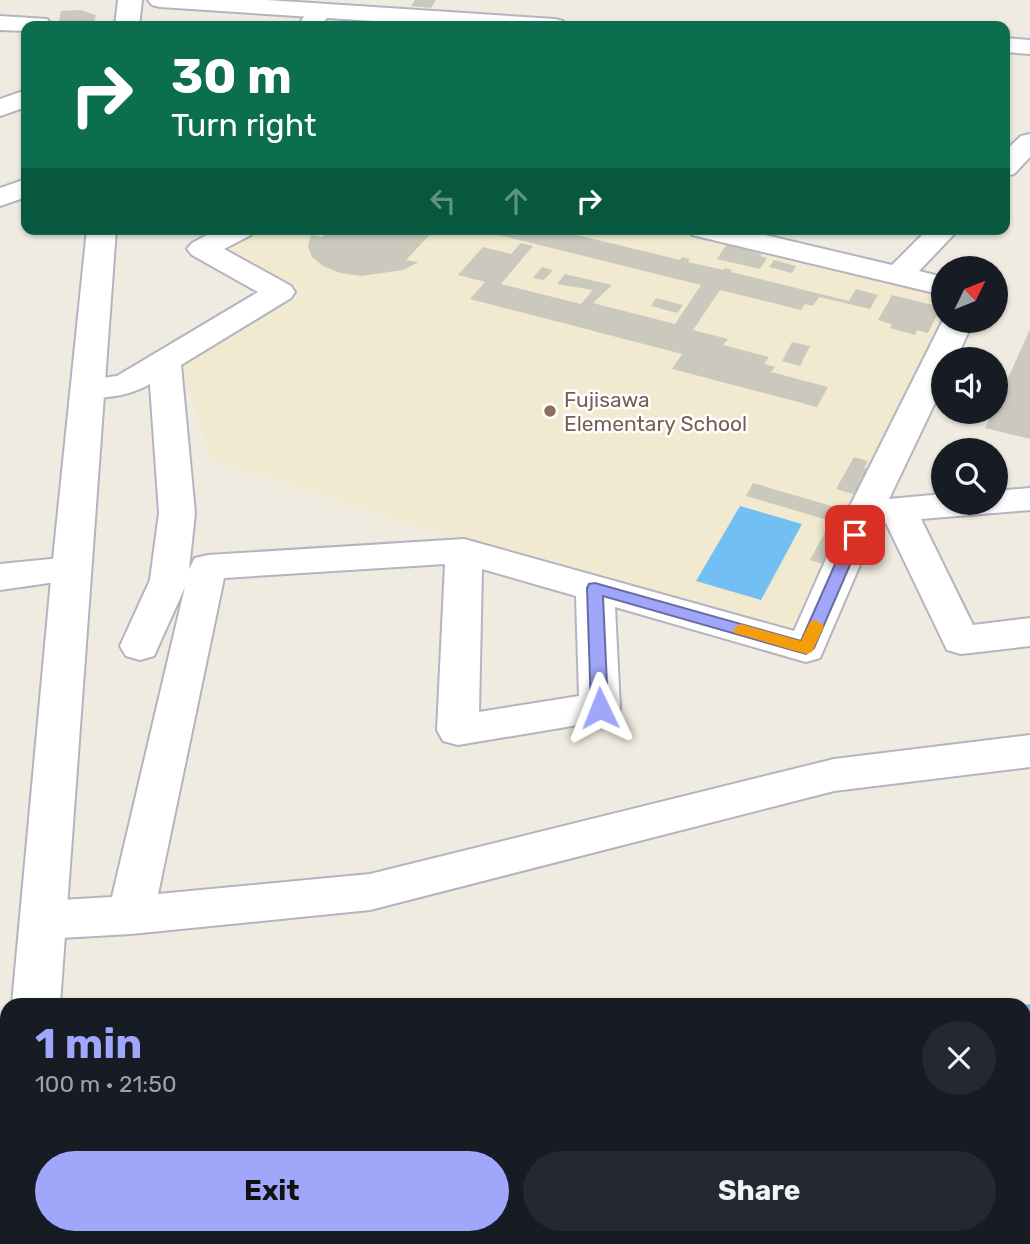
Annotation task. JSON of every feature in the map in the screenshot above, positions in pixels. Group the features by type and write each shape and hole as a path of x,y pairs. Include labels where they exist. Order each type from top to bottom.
{"street":[{"path":"39,21 39,14 46,0"},
{"path":"128,21 130,0"},
{"path":"160,0 314,19 392,21"},
{"path":"511,21 521,0"},
{"path":"0,23 21,24"},
{"path":"1010,45 1030,47"},
{"path":"0,108 21,100"},
{"path":"1010,162 1030,142"},
{"path":"0,198 21,189"},
{"path":"36,998 101,235"},
{"path":"88,388 125,385 280,292 202,249 229,235"},
{"path":"728,235 931,283"},
{"path":"899,275 939,235"},
{"path":"131,915 208,567 464,551 806,648 882,511 954,333"},
{"path":"140,646 169,580 177,513 165,361"},
{"path":"882,511 1013,503"},
{"path":"882,511 961,640 1030,632"},
{"path":"464,551 458,730 600,708 595,588"},
{"path":"0,577 71,569"},
{"path":"43,920 131,915 370,892 834,775 1030,751"}],"shaded area":[{"name":"Fujisawa Elementary School","path":"255,235 704,235 931,290 931,333 943,333 936,347 931,347 931,357 791,633 461,541 210,459 181,363 301,296 224,251"}],"water":[{"path":"740,506 802,524 761,600 696,581"}],"building":[{"path":"415,0 436,0 431,8 411,6"},
{"path":"81,10 96,15 94,21 59,21 61,11"},
{"path":"311,235 429,235 406,260 419,262 403,270 361,276 340,273 323,266 312,257 308,246"},
{"path":"499,235 577,235 680,260 682,257 690,259 688,262 724,270 725,268 732,270 731,272 849,301 856,289 878,295 870,309 819,297 813,306 805,304 801,310 720,290 693,330 728,339 723,345 769,357 764,364 775,367 771,372 828,387 817,407 672,369 682,354 470,299 485,282 458,275 483,247 511,254 521,243 533,246 501,284 581,304 593,290 557,284 565,274 612,285 593,303 675,324 701,285"},
{"path":"726,245 762,254 760,256 767,258 760,269 717,259"},
{"path":"774,260 796,266 792,273 769,267"},
{"path":"542,267 553,270 544,280 533,278"},
{"path":"892,295 931,305 931,327 928,333 917,330 915,335 890,328 892,324 878,320"},
{"path":"656,298 683,305 677,313 651,306"},
{"path":"1030,329 1030,439 985,428 987,424 1008,424 1008,378"},
{"path":"792,342 810,346 800,366 782,361"},
{"path":"854,457 868,461 864,468 871,470 856,495 836,489"},
{"path":"753,483 859,514 832,567 810,560 831,521 746,496"}],"slow traffic":[{"path":"741,629 806,648 816,626"}],"place":[{"name":"Fujisawa Elementary School","path":"550,411"}],"route":[{"path":"600,708 595,588 806,648 855,535"}]}
